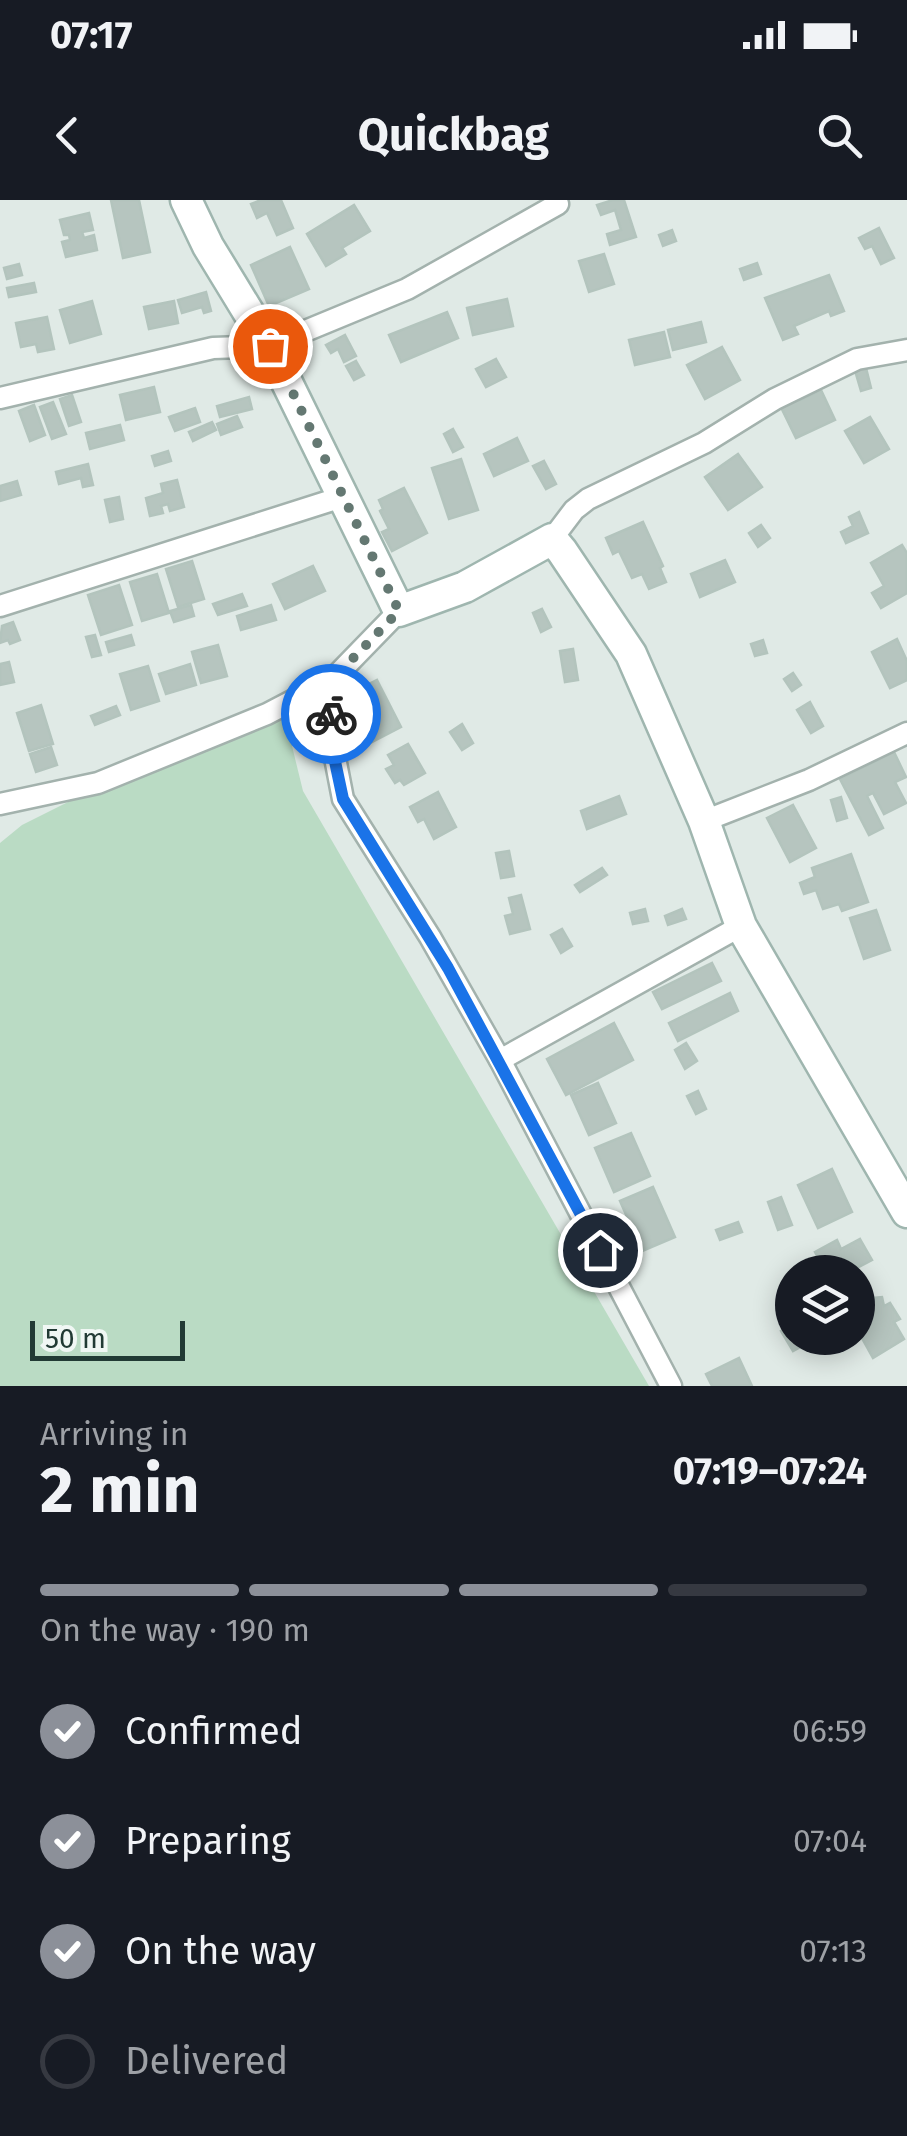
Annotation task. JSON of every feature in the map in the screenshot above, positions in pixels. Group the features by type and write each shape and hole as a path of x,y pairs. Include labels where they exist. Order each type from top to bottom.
{"main road":[{"path":"186,200 208,246 270,346 399,611 464,587 552,539 631,654 704,820 741,926 907,1212"}],"street":[{"path":"0,398 212,348 270,346 407,288 558,204"},
{"path":"552,539 574,510 588,499 704,443 776,399 857,359 907,350"},
{"path":"0,606 342,497"},
{"path":"0,804 98,783 267,714 332,680 399,611"},
{"path":"332,680 330,738 343,799 430,937 500,1060 671,1386"},
{"path":"704,820 809,780 907,733"},
{"path":"500,1060 741,926"}],"green space":[{"path":"303,702 292,746 303,791 649,1386 0,1386 0,843 22,825 76,798"}],"building":[{"path":"111,200 139,200 150,252 123,258"},
{"path":"281,200 293,228 277,235 267,213 257,218 251,204"},
{"path":"624,200 636,237 610,245 607,234 621,230 615,210 601,215 597,205"},
{"path":"354,205 370,231 342,248 346,254 326,266 307,234"},
{"path":"89,213 93,230 82,232 84,238 94,235 97,250 66,257 62,242 70,240 69,235 64,235 60,220"},
{"path":"879,228 894,258 881,264 872,246 865,249 859,238"},
{"path":"672,230 676,241 663,246 659,235"},
{"path":"290,247 309,289 269,306 251,265"},
{"path":"604,254 614,284 589,292 579,261"},
{"path":"757,263 761,274 744,280 740,269"},
{"path":"19,264 22,275 7,279 4,268"},
{"path":"829,275 844,311 831,316 829,311 794,326 798,334 783,340 765,298"},
{"path":"34,283 36,292 9,297 7,288"},
{"path":"206,292 211,311 204,313 202,307 182,313 178,300"},
{"path":"507,299 513,326 473,335 467,308"},
{"path":"92,301 101,334 70,343 60,310"},
{"path":"174,301 178,323 149,329 144,307"},
{"path":"447,312 458,338 401,362 389,335"},
{"path":"47,317 54,349 38,352 36,344 21,347 16,323"},
{"path":"701,322 706,342 673,350 668,330"},
{"path":"664,332 670,357 635,365 629,340"},
{"path":"345,335 356,356 344,362 338,349 331,353 326,345"},
{"path":"722,347 740,380 705,399 687,365"},
{"path":"496,359 506,377 486,387 476,369"},
{"path":"356,361 364,375 354,380 346,366"},
{"path":"865,364 871,388 861,391 854,367"},
{"path":"154,387 160,412 126,420 120,395"},
{"path":"821,390 835,420 796,438 778,401 796,393 800,400"},
{"path":"72,395 81,422 69,426 60,399"},
{"path":"249,397 252,409 220,417 217,406"},
{"path":"53,402 66,434 52,439 40,407"},
{"path":"34,405 45,435 30,441 19,411"},
{"path":"195,408 200,422 175,431 169,417"},
{"path":"237,416 242,427 221,435 217,424"},
{"path":"870,417 889,449 864,463 845,431"},
{"path":"212,422 216,430 193,441 189,432"},
{"path":"120,425 124,440 90,449 86,433"},
{"path":"453,429 463,447 453,452 444,434"},
{"path":"517,438 528,461 494,476 484,454"},
{"path":"168,451 171,461 155,466 152,456"},
{"path":"738,454 762,487 728,510 705,477"},
{"path":"461,459 478,510 449,519 432,468"},
{"path":"544,461 556,484 546,489 533,466"},
{"path":"88,464 93,485 83,487 81,478 59,484 56,472"},
{"path":"177,480 184,507 170,511 168,504 161,506 163,513 150,516 146,498 163,493 161,484"},
{"path":"17,481 21,495 0,501 0,486"},
{"path":"404,488 427,533 392,551 382,532 389,529 379,500"},
{"path":"119,497 123,519 110,522 105,500"},
{"path":"859,512 868,533 846,543 841,532 853,526 849,517"},
{"path":"643,522 666,582 649,589 642,574 632,578 619,551 613,554 606,538"},
{"path":"761,525 770,538 758,547 749,533"},
{"path":"902,545 907,553 907,593 881,608 872,593 884,586 871,563"},
{"path":"725,560 735,582 700,597 691,574"},
{"path":"192,561 204,599 178,607 166,569"},
{"path":"313,566 325,591 285,609 273,584"},
{"path":"157,574 169,613 142,621 130,582"},
{"path":"119,585 132,625 101,635 88,595"},
{"path":"242,594 247,606 218,615 213,604"},
{"path":"191,605 194,616 174,622 170,611"},
{"path":"271,605 276,620 241,630 237,616"},
{"path":"542,609 551,627 541,632 533,613"},
{"path":"13,622 20,640 0,643 2,626"},
{"path":"95,635 101,655 92,657 86,637"},
{"path":"131,635 134,645 109,652 106,642"},
{"path":"897,639 907,661 907,680 890,688 872,652"},
{"path":"763,640 767,653 755,656 751,644"},
{"path":"218,645 227,676 201,683 192,652"},
{"path":"573,649 578,680 565,682 560,651"},
{"path":"9,662 14,682 0,685 0,664"},
{"path":"190,664 196,685 166,694 159,674"},
{"path":"148,666 159,701 131,710 120,674"},
{"path":"793,673 801,685 792,691 784,679"},
{"path":"377,680 401,727 370,743 352,708 359,705 353,692"},
{"path":"810,702 823,726 811,733 797,710"},
{"path":"41,705 53,744 29,751 17,713"},
{"path":"116,706 120,715 95,725 91,716"},
{"path":"462,724 473,743 462,750 450,732"},
{"path":"408,744 425,773 404,785 400,780 395,783 386,769 394,765 388,755"},
{"path":"51,747 57,765 36,772 30,754"},
{"path":"894,752 906,777 895,782 906,803 884,814 873,793 867,796 883,828 869,835 840,779"},
{"path":"438,792 456,827 434,839 424,819 418,822 410,807"},
{"path":"619,796 626,814 587,829 581,811"},
{"path":"841,797 847,818 837,821 831,800"},
{"path":"793,805 816,848 790,862 767,818"},
{"path":"509,851 514,876 501,878 496,853"},
{"path":"851,854 868,902 842,911 839,904 823,909 816,890 804,894 800,883 815,877 812,868"},
{"path":"602,868 607,875 580,892 575,885"},
{"path":"521,895 530,929 510,934 505,916 513,914 509,898"},
{"path":"645,909 648,921 633,924 630,913"},
{"path":"682,909 686,919 668,925 665,916"},
{"path":"876,910 890,950 864,959 850,918"},
{"path":"562,929 572,946 561,953 551,935"},
{"path":"712,963 721,981 662,1009 653,992"},
{"path":"730,993 738,1011 678,1041 669,1023"},
{"path":"614,1023 633,1060 566,1095 547,1059"},
{"path":"686,1043 697,1061 685,1069 675,1050"},
{"path":"598,1083 616,1123 589,1135 571,1095"},
{"path":"698,1091 706,1109 696,1114 687,1096"},
{"path":"631,1133 650,1176 614,1192 595,1148"},
{"path":"832,1169 852,1212 818,1228 798,1185"},
{"path":"653,1187 675,1237 642,1251 620,1201"},
{"path":"781,1197 792,1225 778,1230 768,1202"},
{"path":"738,1222 742,1232 720,1240 716,1230"},
{"path":"860,1239 869,1255 815,1252 837,1240 841,1249"},
{"path":"882,1297 884,1306 890,1303 900,1319 894,1322 904,1339 873,1358 875,1298"},
{"path":"739,1358 752,1386 712,1386 706,1374"}],"way so far":[{"path":"270,346 399,611 332,680 331,714"}],"route":[{"path":"331,714 330,738 343,799 448,968 600,1250"}]}
